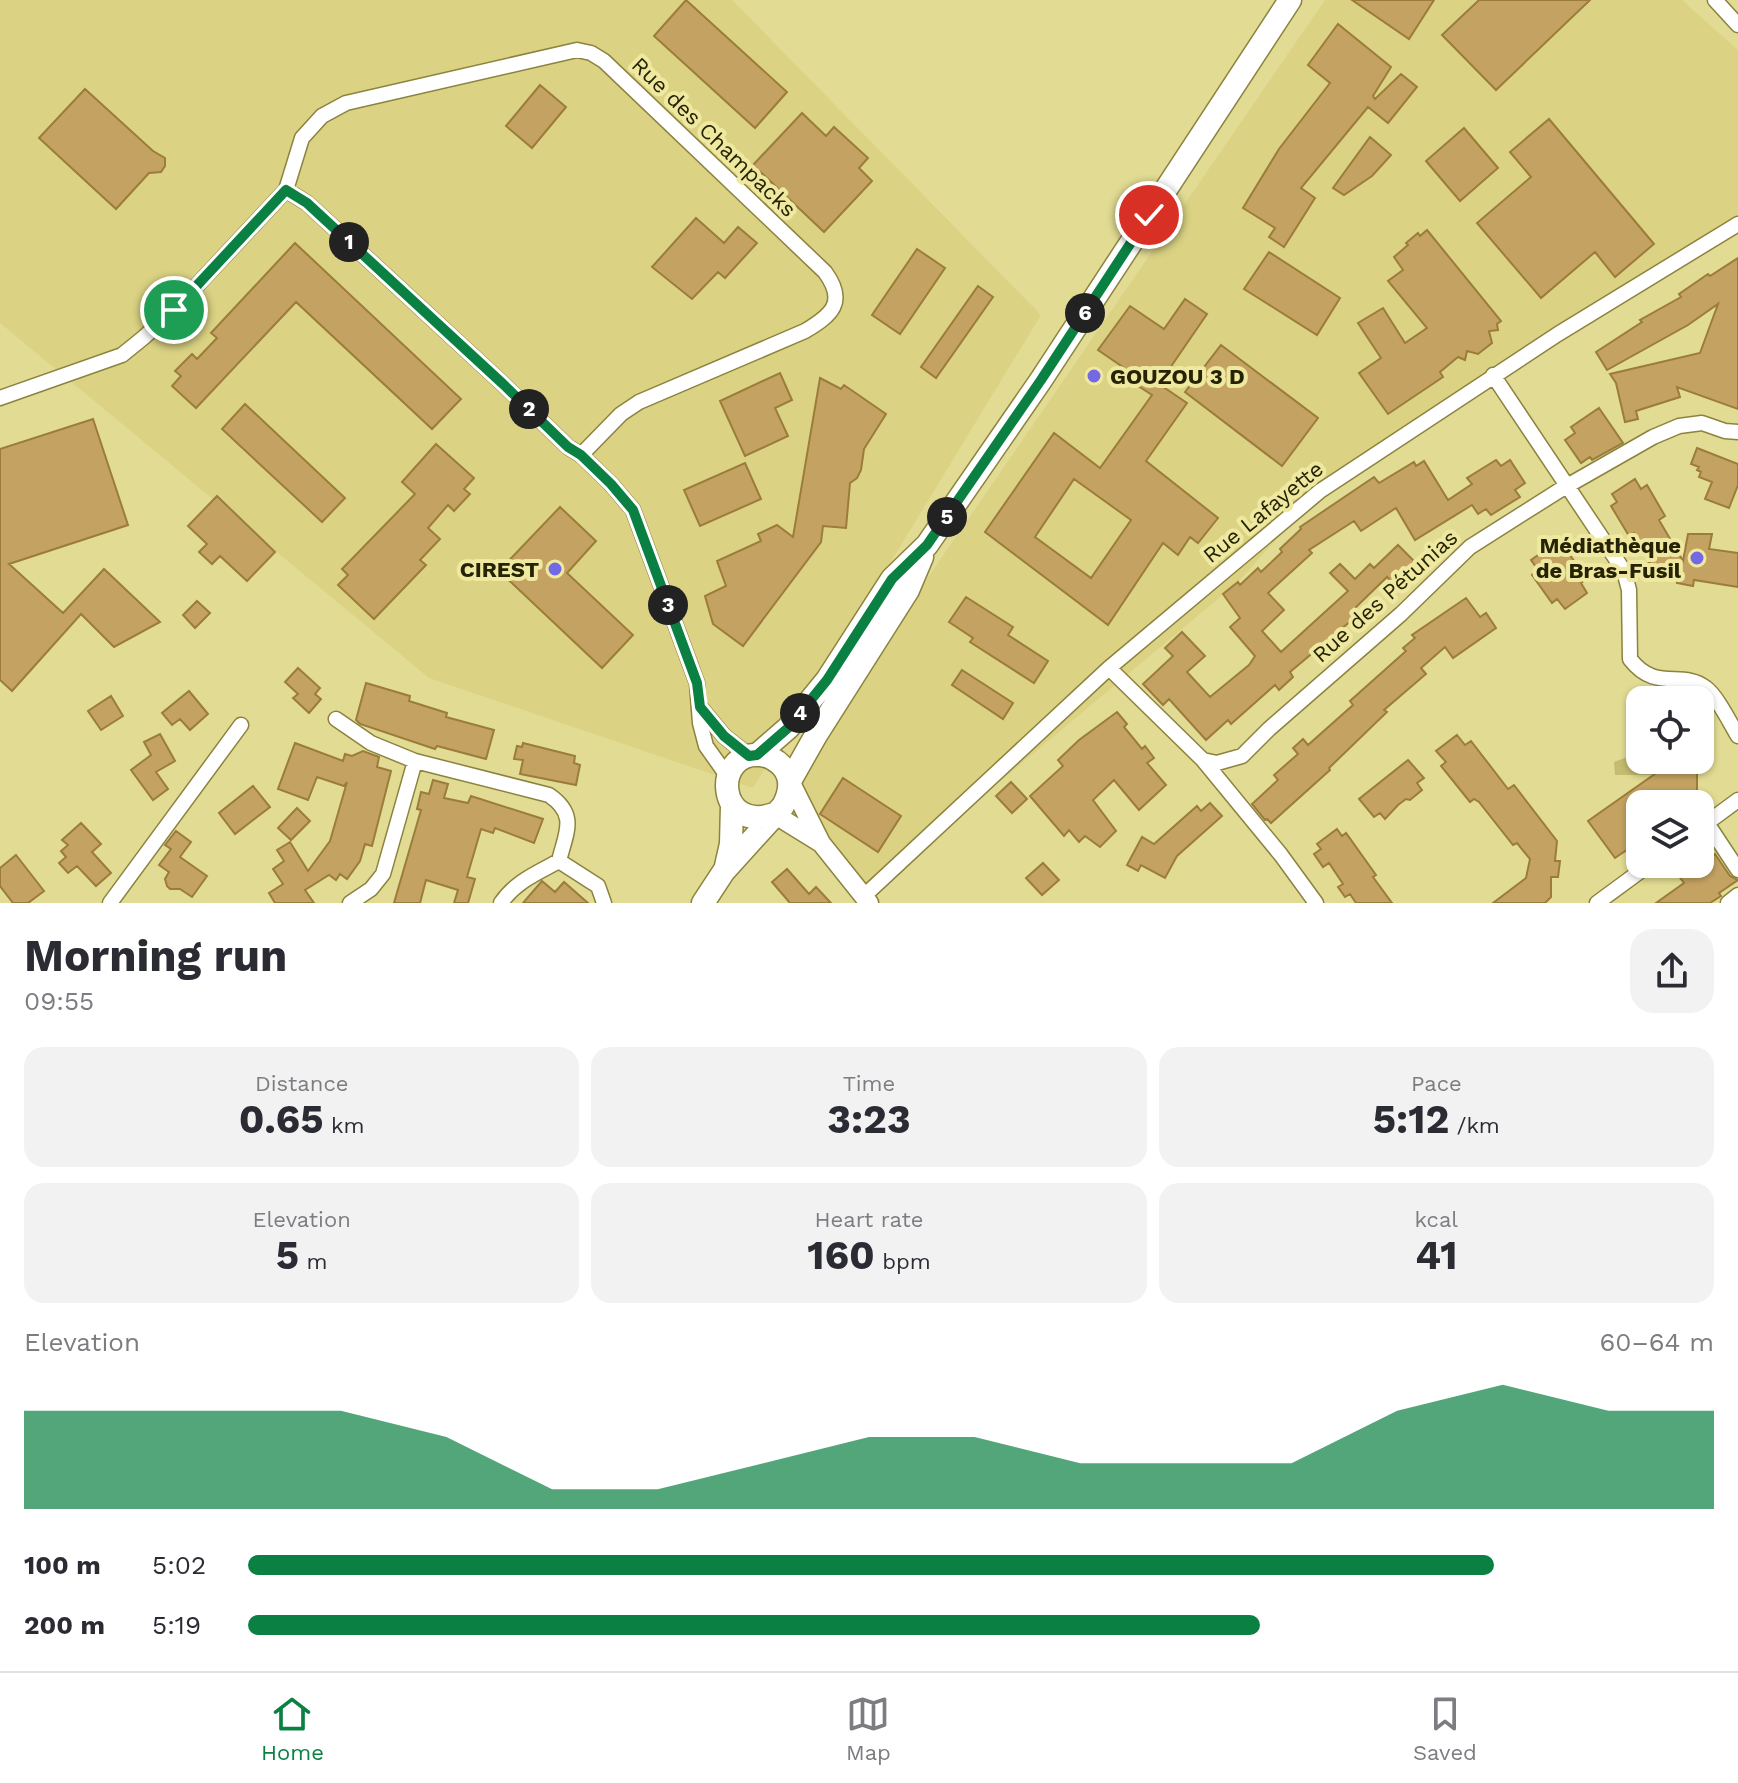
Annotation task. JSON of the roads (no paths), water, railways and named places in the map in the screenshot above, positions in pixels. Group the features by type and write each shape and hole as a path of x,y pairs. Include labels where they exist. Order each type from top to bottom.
{"main road":[{"path":"1257,49 1278,0"},
{"path":"774,814 763,818 751,817 740,813 732,805 728,796 728,777 732,768 753,756 788,728 818,692 892,579 927,545 1041,380 1290,0"},
{"path":"790,781 908,590 927,545"},
{"path":"703,903 724,871 783,806 789,794 790,781 779,762 753,756"},
{"path":"724,871 731,844 732,805"}],"street":[{"path":"1715,0 1738,25"},
{"name":"Rue des Champacks","path":"286,190 302,138 322,116 346,103 577,50 591,53 604,61 825,272 833,284 836,297 833,309 825,320 805,331 639,402 621,414 581,455"},
{"path":"0,398 122,355 174,310 286,190 307,203 568,447 581,455 633,510 697,683 700,723 706,746 728,777"},
{"name":"Rue Lafayette","path":"866,900 1109,668 1320,491 1493,375 1738,224"},
{"path":"1493,375 1624,571 1629,590 1630,659 1637,668 1655,679 1695,682 1707,688 1738,736"},
{"name":"Rue des Pétunias","path":"1203,760 1217,763 1242,756 1401,614 1470,547 1568,486 1653,437 1679,426 1702,423 1732,431 1738,445"},
{"path":"1109,668 1203,760 1316,903"},
{"path":"700,707 724,736 753,756"},
{"path":"336,719 371,743 415,761 549,795 564,805 569,819 559,861 523,880 510,890 501,903"},
{"path":"110,903 241,725"},
{"path":"350,903 371,889 383,874 415,761"},
{"path":"790,781 821,843 866,900"},
{"path":"1714,818 1738,800"},
{"path":"774,814 821,843"},
{"path":"1714,840 1738,870"},
{"path":"559,861 598,886 604,903"},
{"path":"1597,903 1631,878"},
{"path":"1728,903 1738,895"}],"place":[{"name":"GOUZOU 3 D","path":"1094,376"},
{"name":"Médiathèque de Bras-Fusil","path":"1697,558"},
{"name":"CIREST","path":"555,569"}]}
